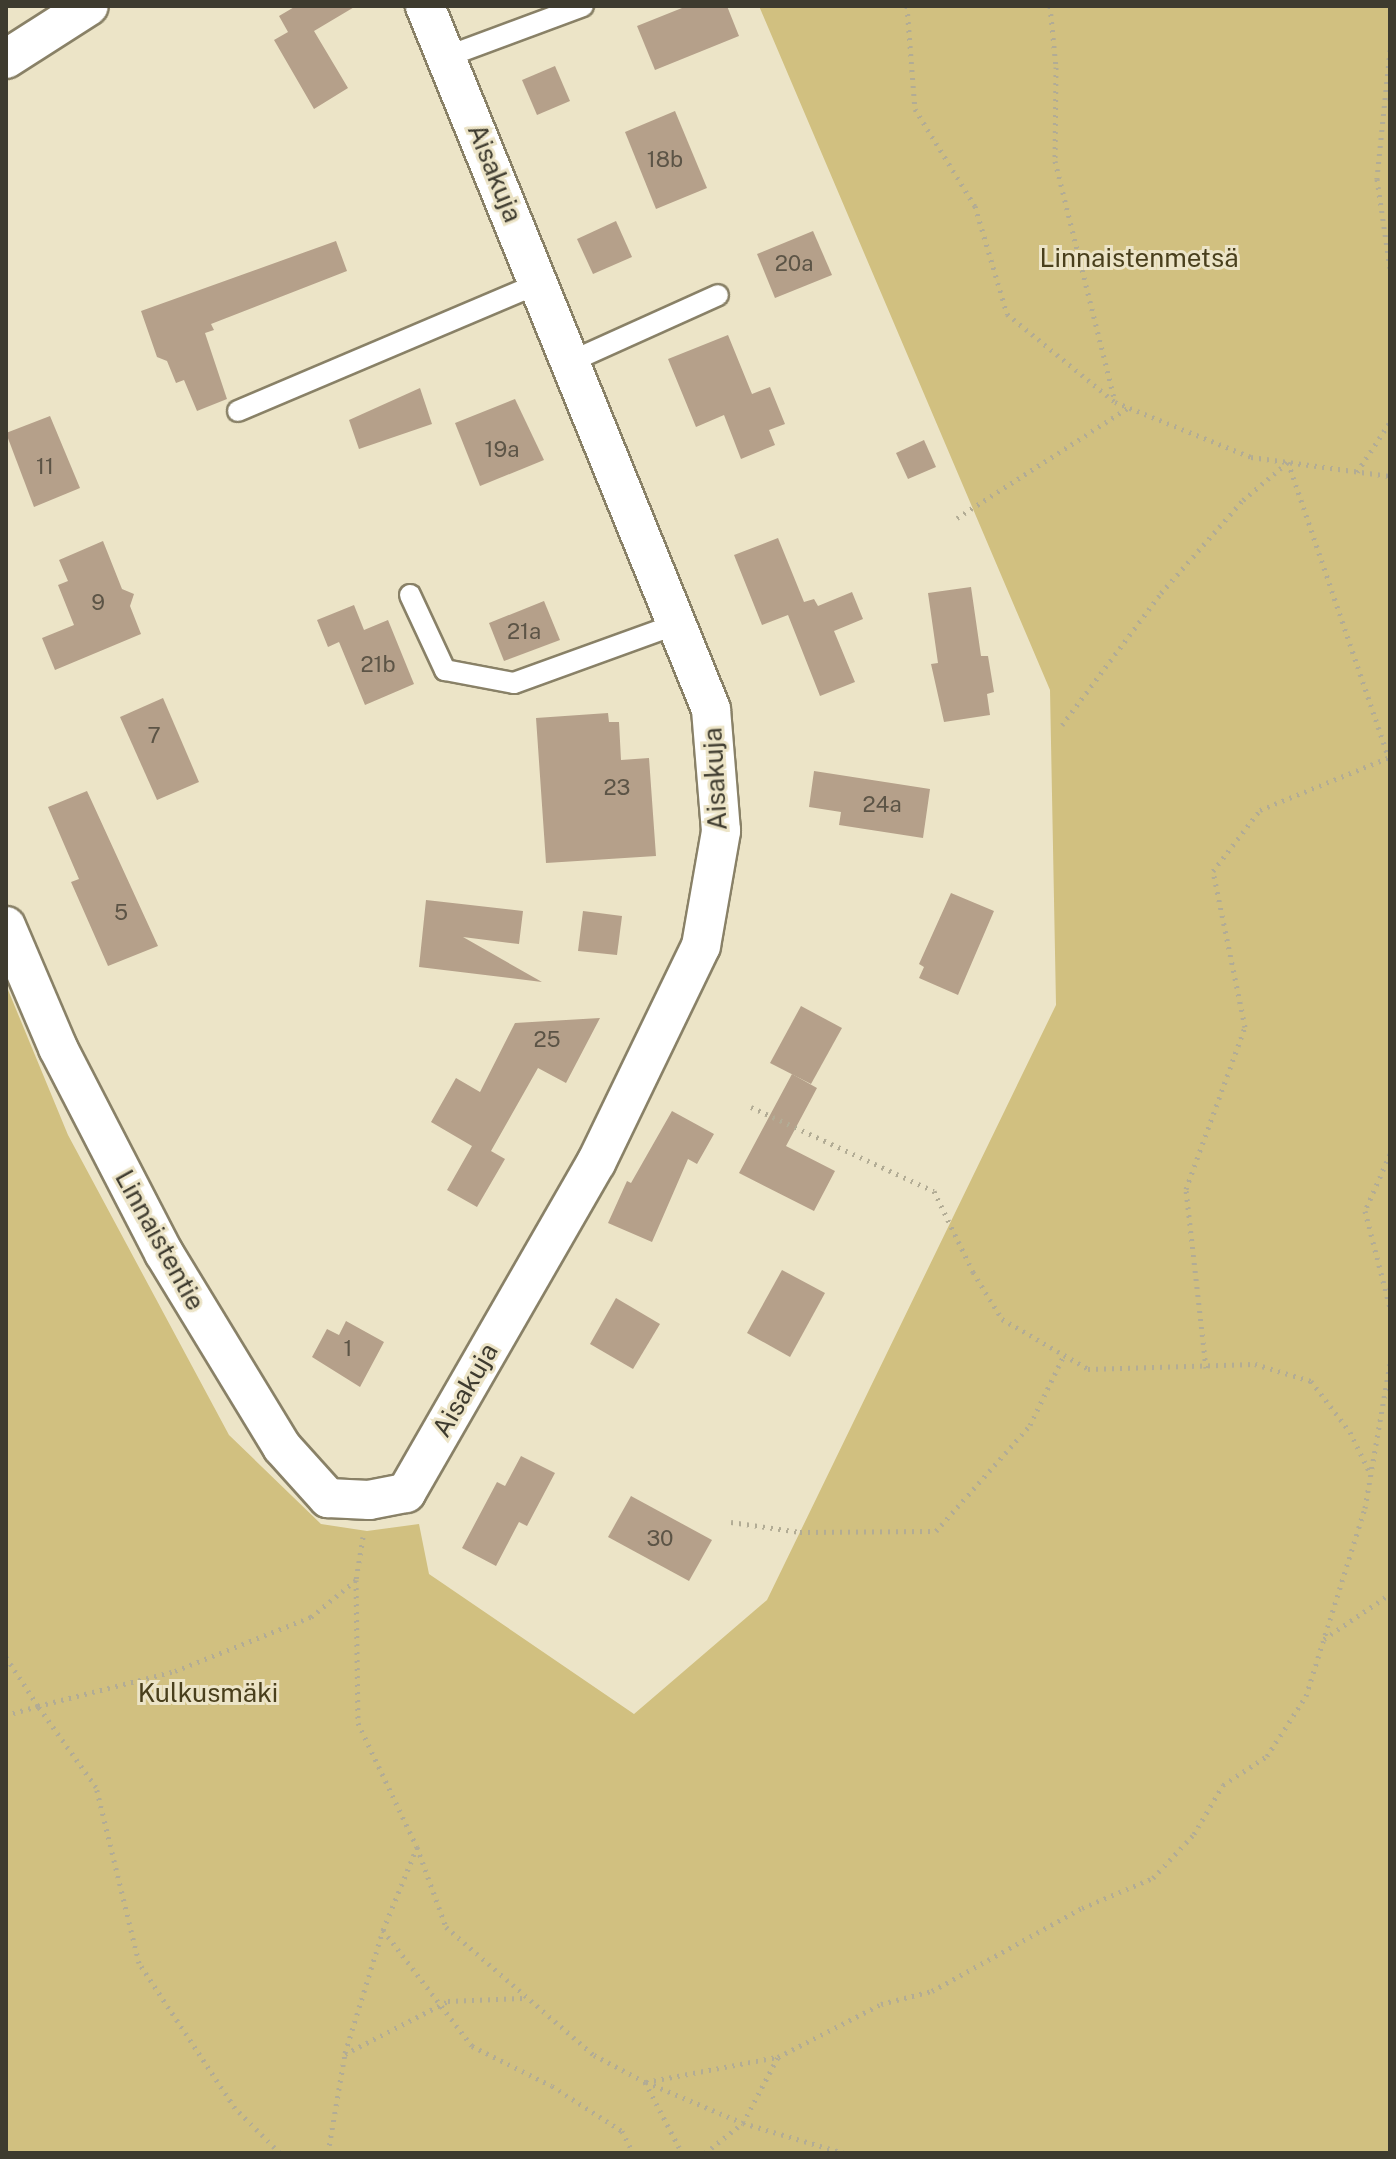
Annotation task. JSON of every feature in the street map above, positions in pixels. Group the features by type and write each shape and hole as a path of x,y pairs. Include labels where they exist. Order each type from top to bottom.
{"street":[{"path":"6,59 89,6"},
{"name":"Aisakuja","path":"369,1500 406,1493 596,1163 701,946 721,831 711,709 425,6"},
{"name":"Linnaistentie","path":"6,926 58,1048 164,1253 282,1447 328,1498 369,1500"}],"lane":[{"path":"446,57 583,6"},
{"path":"238,411 540,283"},
{"path":"572,361 718,295"},
{"path":"410,595 445,670 514,683 677,624"}],"path":[{"path":"907,6 915,109 975,206 1007,314 1115,402 1129,408 1251,457 1390,476"},
{"path":"1050,6 1056,67 1055,161 1115,402"},
{"path":"1390,50 1377,179 1390,268"},
{"path":"957,518 1129,408"},
{"path":"1357,472 1390,422"},
{"path":"1062,725 1161,593 1243,500 1288,462"},
{"path":"1206,1368 1186,1189 1245,1027 1213,871 1260,810 1390,759 1288,462"},
{"path":"751,1107 934,1191 973,1272 1002,1319 1088,1369 1206,1368 1255,1364 1311,1381 1350,1432 1372,1476"},
{"path":"1390,1154 1365,1211 1390,1308"},
{"path":"731,1522 813,1533 936,1531 1030,1425 1064,1355"},
{"path":"645,2082 778,2057 881,2004 932,1991 1082,1908 1153,1878 1194,1834 1223,1785 1267,1756 1306,1696 1372,1476 1390,1363"},
{"path":"369,1500 356,1580 358,1723 417,1847 446,1927 524,1998 594,2055 645,2082 743,2123 844,2153"},
{"path":"6,1715 175,1671 311,1617 356,1580"},
{"path":"1323,1640 1390,1594"},
{"path":"6,1657 96,1787 139,1963 235,2108 280,2153"},
{"path":"328,2153 345,2054 383,1930 417,1847"},
{"path":"383,1930 472,2046 552,2086 622,2131 633,2153"},
{"path":"345,2054 441,2005 524,1998"},
{"path":"705,2153 743,2123 778,2057"},
{"path":"645,2082 682,2153"}],"green space":[{"path":"759,6 1390,6 1390,2153 6,2153 6,985 68,1135 229,1435 321,1524 367,1531 419,1524 429,1574 634,1714 767,1600 1056,1005 1050,690"}],"building":[{"path":"296,6 356,6 314,31 348,88 314,109 274,40 288,32 279,16"},
{"path":"687,6 727,6 739,36 655,70 637,26"},
{"path":"555,66 570,101 537,115 522,80"},
{"path":"675,111 707,188 656,209 625,132"},
{"path":"616,221 632,257 593,274 577,239"},
{"path":"813,231 832,275 775,298 757,254"},
{"path":"336,241 347,271 211,324 214,330 205,333 227,399 197,411 184,380 176,383 167,361 157,357 141,311"},
{"path":"728,335 752,394 770,387 785,424 769,430 775,445 741,459 724,415 696,427 668,359"},
{"path":"420,388 432,424 359,449 349,420"},
{"path":"515,399 544,460 480,486 455,423"},
{"path":"50,416 80,488 34,507 6,433"},
{"path":"924,440 936,467 908,479 896,453"},
{"path":"778,538 804,602 814,599 818,606 852,592 863,619 834,631 855,682 820,696 788,615 762,625 734,555"},
{"path":"103,541 122,589 134,594 130,606 141,634 55,670 42,638 74,625 58,585 68,581 59,560"},
{"path":"971,587 981,656 988,656 994,692 987,694 990,715 944,722 931,664 938,663 928,593"},
{"path":"544,601 560,640 504,661 489,623"},
{"path":"354,605 364,630 388,620 414,684 365,705 339,642 328,647 317,620"},
{"path":"163,698 199,782 157,800 120,717"},
{"path":"608,713 609,722 619,722 621,760 649,758 656,856 546,863 536,718"},
{"path":"814,771 930,789 923,838 839,825 841,812 809,807"},
{"path":"87,791 158,946 108,966 71,882 79,879 48,807"},
{"path":"951,893 994,911 958,995 919,978 924,967 919,964"},
{"path":"426,900 523,911 519,944 463,937 542,982 419,967"},
{"path":"583,911 622,916 617,955 578,951"},
{"path":"801,1006 842,1028 811,1084 770,1063"},
{"path":"600,1018 566,1083 538,1068 491,1151 505,1159 477,1207 447,1190 472,1146 431,1122 456,1078 480,1092 515,1023"},
{"path":"792,1074 817,1088 786,1146 835,1171 814,1211 739,1173"},
{"path":"672,1111 714,1134 697,1164 688,1159 652,1242 608,1223 627,1181 631,1183"},
{"path":"782,1270 825,1293 790,1357 747,1333"},
{"path":"616,1298 660,1324 633,1369 590,1344"},
{"path":"346,1321 384,1342 360,1387 312,1357 327,1329 339,1335"},
{"path":"521,1456 555,1473 527,1526 519,1522 496,1566 462,1548 497,1482 505,1486"},
{"path":"631,1496 712,1540 689,1581 608,1537"}],"park label":[{"name":"Linnaistenmetsä","path":"1139,258"},
{"name":"Kulkusmäki","path":"208,1693"}]}
